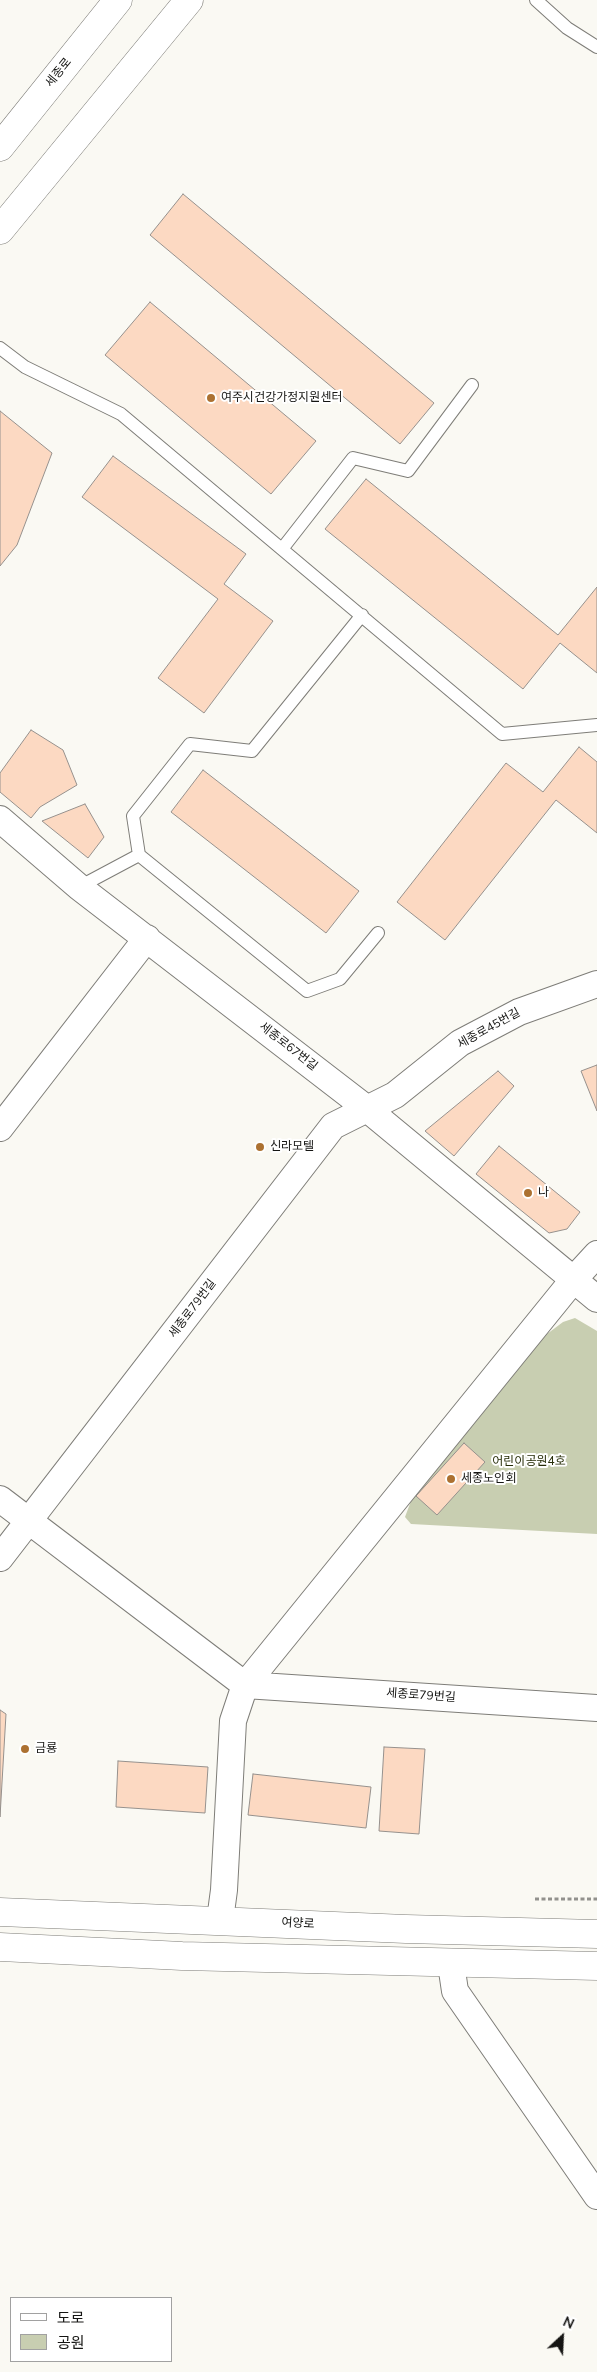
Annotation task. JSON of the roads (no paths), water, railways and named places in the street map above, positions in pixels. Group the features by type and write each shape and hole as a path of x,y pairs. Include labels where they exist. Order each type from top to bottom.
{"street":[{"name":"세종로","path":"2,139 118,0"},
{"path":"0,230 189,0"},
{"name":"세종로67번길","path":"0,819 79,887 366,1108 597,1298"},
{"path":"0,1128 147,938"},
{"name":"세종로45번길","path":"366,1108 395,1095 460,1043 519,1012 597,984"},
{"name":"세종로79번길","path":"0,1558 30,1522 332,1126 366,1108"},
{"path":"220,1920 224,1890 233,1720 245,1684 574,1279 597,1254"},
{"path":"0,1499 245,1684"},
{"name":"세종로79번길","path":"245,1684 597,1708"},
{"name":"여양로","path":"0,1912 453,1931 597,1934"},
{"path":"453,1931 452,1964 456,1991 597,2196"},
{"path":"0,1947 182,1956 597,1966"}],"lane":[{"path":"536,0 567,28 597,47"},
{"path":"0,348 24,367 121,414 502,734 597,725"},
{"path":"282,548 353,458 408,471 472,385"},
{"path":"362,615 252,751 190,744 133,816 139,855 307,991 340,979 378,933"},
{"path":"79,887 139,855"}],"place":[{"name":"여주시건강가정지원센터","path":"211,398"},
{"name":"신라모텔","path":"260,1147"},
{"name":"나","path":"528,1193"},
{"name":"세종노인회","path":"451,1479"},
{"name":"금룡","path":"25,1749"}],"park label":[{"name":"어린이공원4호","path":"529,1462"}]}
